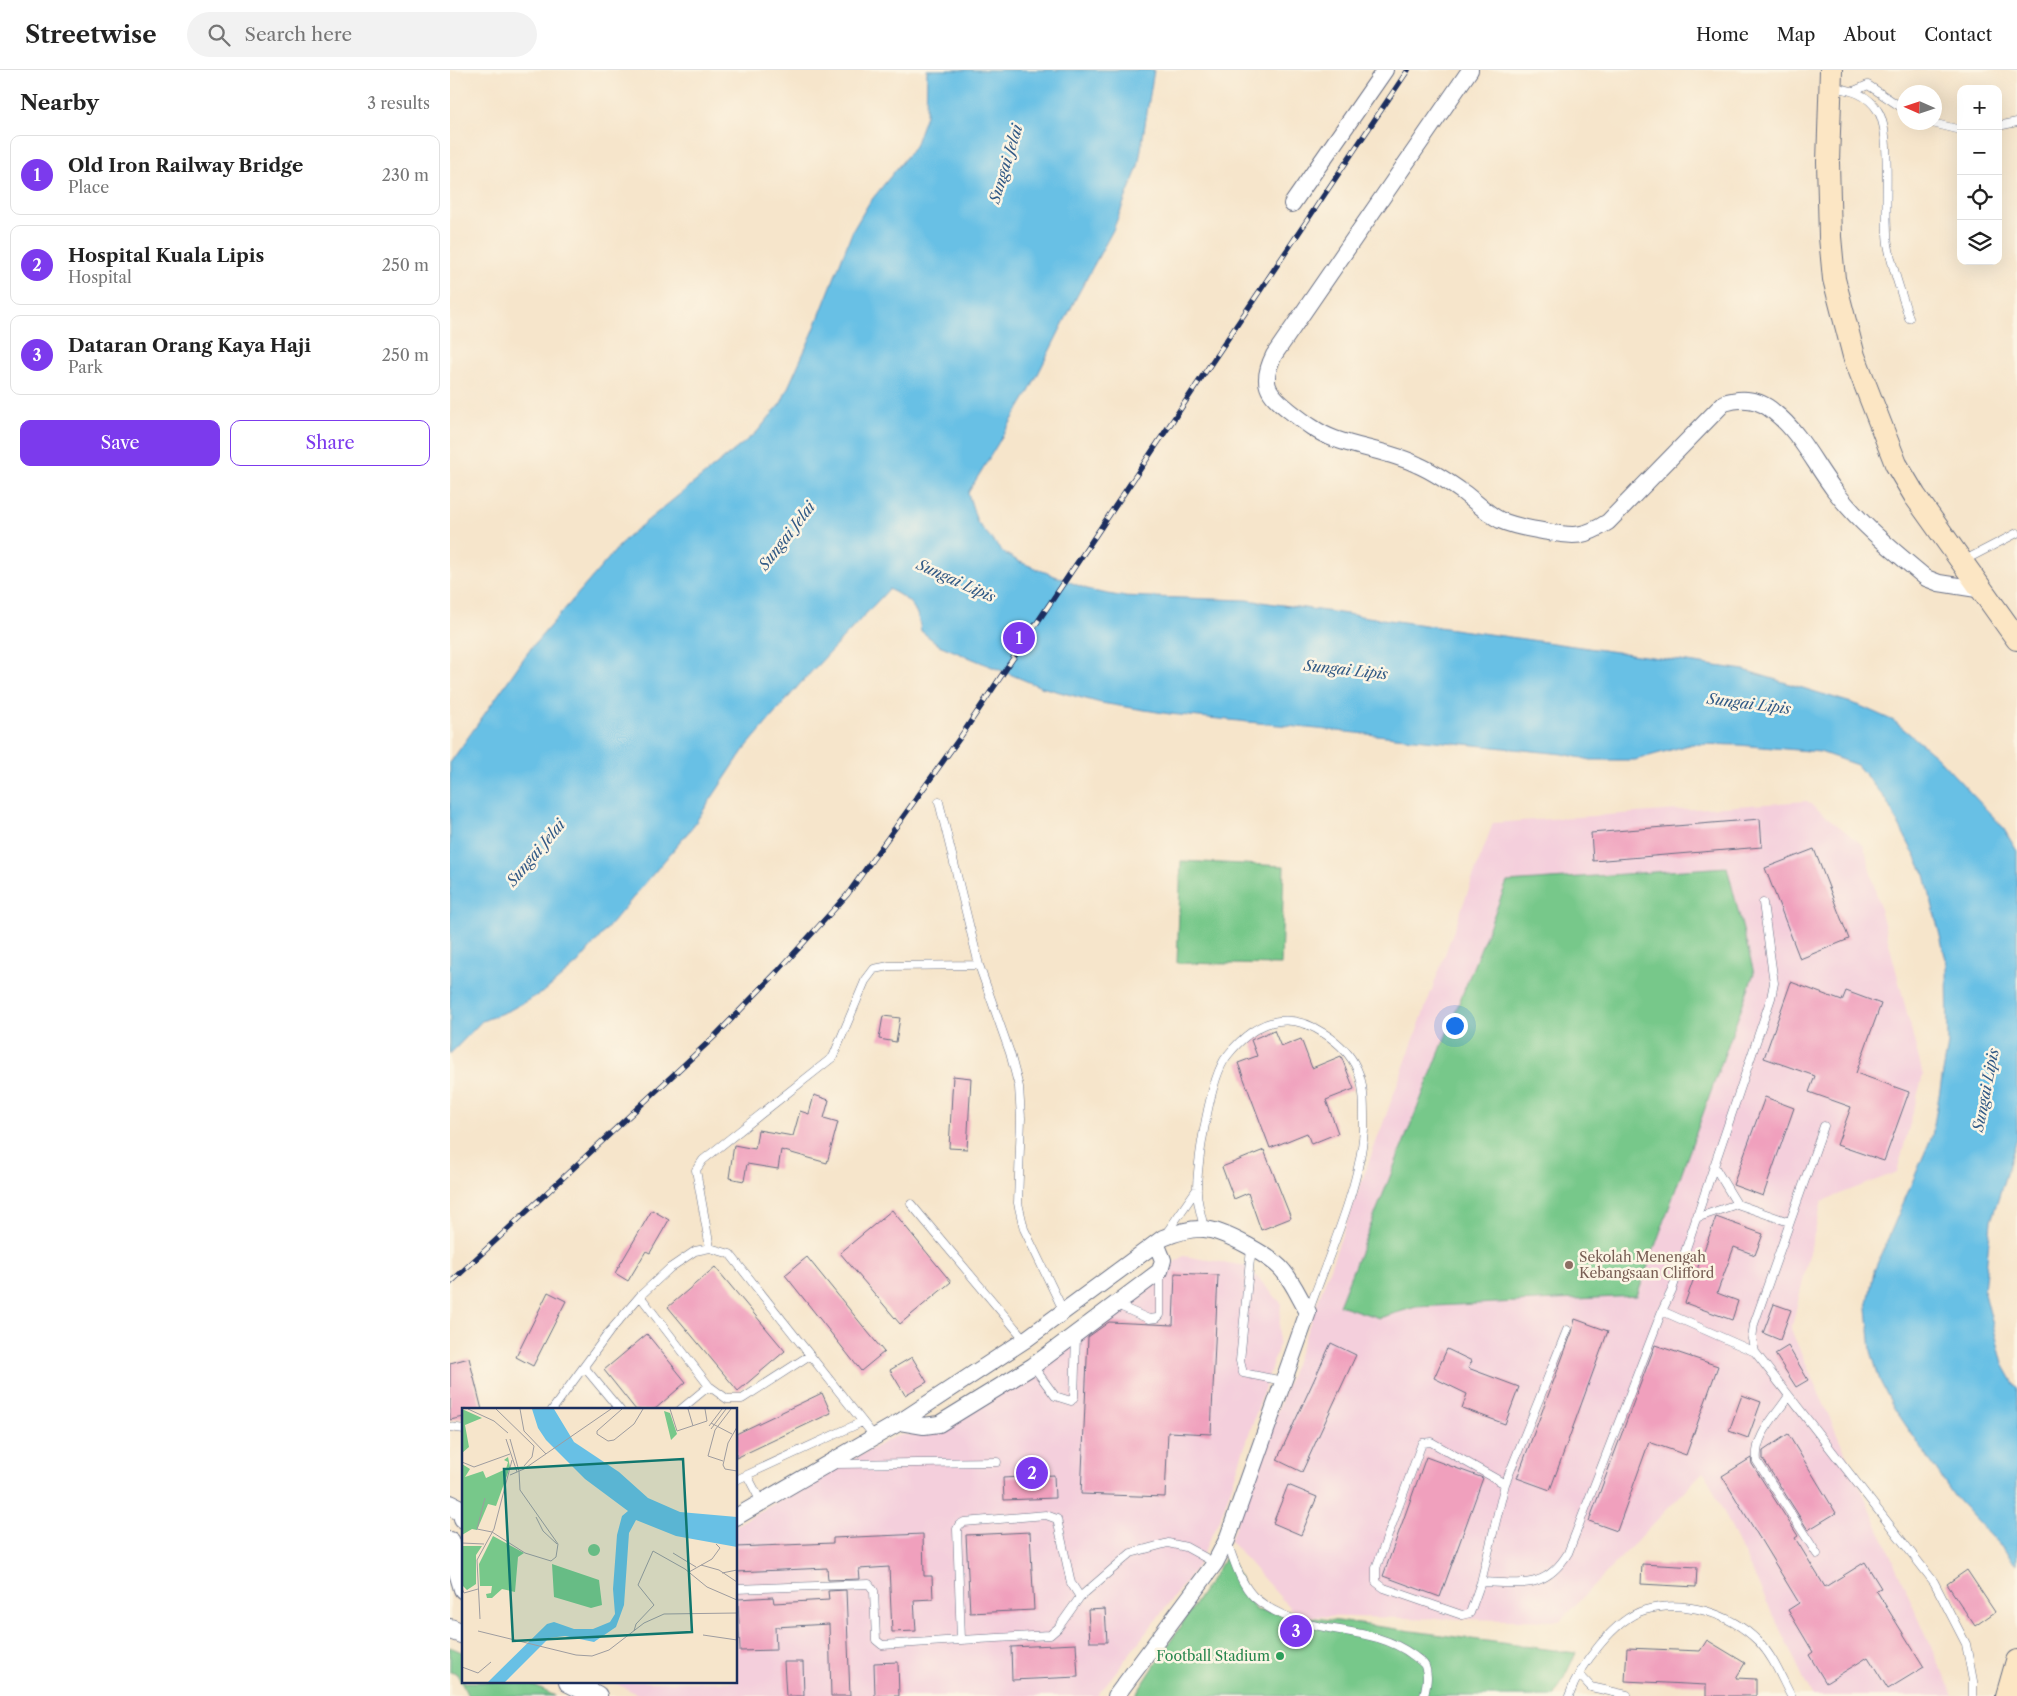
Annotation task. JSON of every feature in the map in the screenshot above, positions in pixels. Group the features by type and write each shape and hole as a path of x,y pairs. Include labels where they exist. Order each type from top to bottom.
{"main road":[{"path":"1831,79 1828,162 1830,237 1834,279 1854,356 1896,464 1915,496 2017,638"},
{"path":"2006,1696 2017,1661"}],"street":[{"path":"1292,204 1385,70"},
{"path":"1470,70 1274,355 1267,369 1266,381 1270,393 1309,426 1334,439 1396,455 1424,467 1500,520 1522,527 1566,536 1582,536 1595,531 1608,522 1724,403 1736,399 1749,399 1775,412 1795,435 1835,491 1860,519 1926,578 1946,584 1983,590"},
{"path":"738,1516 832,1464 874,1436 900,1422 1025,1340 1159,1240 1204,1229 1216,1231 1273,1261 1284,1271 1308,1312 1227,1540 1215,1563 1116,1696"},
{"path":"900,1422 924,1426 939,1424 1033,1366 1160,1271 1163,1260 1159,1240"},
{"path":"450,1505 462,1511"},
{"path":"455,1555 460,1587"},
{"path":"450,1629 462,1633"},
{"path":"573,1684 597,1696"}],"lane":[{"path":"1831,79 1869,100 1879,111 1882,120 1885,136 1885,214 1888,246 1909,318"},
{"path":"1854,91 1868,85 1897,104"},
{"path":"2002,125 2017,122"},
{"path":"1942,125 1957,129"},
{"path":"1961,562 2017,532"},
{"path":"938,802 979,965 1010,1054 1019,1087 1021,1118 1018,1203 1024,1229 1064,1312"},
{"path":"1481,1582 1526,1583 1544,1579 1558,1569 1568,1553 1662,1311 1672,1290 1767,1015 1774,984 1763,903"},
{"path":"710,1248 696,1170 703,1160 833,1057 865,981 874,969 888,966 979,965"},
{"path":"1204,1229 1197,1189 1207,1115 1218,1073 1225,1057 1243,1038 1269,1023 1287,1019 1310,1024 1344,1048 1358,1071 1362,1086 1364,1128 1354,1182 1308,1312"},
{"path":"1824,1126 1752,1331 1755,1352 1788,1397 1934,1582 1966,1644 1973,1681 1973,1696"},
{"path":"1714,1166 1737,1204"},
{"path":"1159,1240 1197,1189"},
{"path":"911,1204 1025,1340"},
{"path":"1696,1218 1737,1204 1789,1222"},
{"path":"554,1408 585,1368 610,1331 640,1296 670,1268 696,1251 710,1248 730,1254 874,1436"},
{"path":"1251,1248 1240,1361 1243,1373 1249,1376 1283,1381"},
{"path":"1117,1305 1149,1319 1157,1318 1160,1315 1160,1271"},
{"path":"640,1296 708,1386 727,1398 742,1399 810,1355"},
{"path":"1662,1311 1755,1352"},
{"path":"1505,1484 1431,1442 1422,1443 1376,1568 1376,1582 1384,1588 1462,1615 1470,1613 1481,1582 1505,1484 1567,1330"},
{"path":"1033,1366 1055,1396 1071,1401 1074,1397 1076,1335"},
{"path":"585,1368 618,1408"},
{"path":"682,1408 708,1386"},
{"path":"1788,1397 1759,1438 1756,1446 1757,1461 1817,1554"},
{"path":"738,1479 862,1422"},
{"path":"832,1464 997,1462"},
{"path":"747,1475 762,1504"},
{"path":"961,1640 957,1529 964,1522 1046,1515 1057,1519 1071,1583 1080,1597"},
{"path":"1227,1540 1246,1585 1263,1603 1278,1613 1308,1624 1384,1638 1400,1645 1424,1664 1428,1675 1424,1696"},
{"path":"738,1588 869,1584 874,1592 876,1640 882,1645 1050,1634 1058,1628 1080,1597 1131,1553 1168,1543 1186,1547 1215,1563"},
{"path":"1569,1696 1579,1674 1604,1639 1629,1618 1645,1610 1670,1607 1694,1608 1724,1618 1758,1641 1776,1664 1791,1696"},
{"path":"1579,1674 1591,1687 1627,1695"}],"shaded area":[{"name":"Sekolah Menengah Kebangsaan Clifford","path":"1807,801 1864,846 1923,1075 1897,1172 1822,1201 1791,1330 1953,1696 1812,1696 1704,1471 1560,1621 1297,1616 1230,1541 1493,823"},
{"path":"1183,1256 1247,1266 1281,1303 1278,1348 1223,1511 1196,1568 1097,1696 641,1696 617,1684 738,1684 738,1524 897,1435 942,1433"}],"green space":[{"path":"1181,861 1284,866 1281,965 1177,963"},
{"path":"1727,867 1754,973 1637,1296 1416,1307 1379,1318 1339,1305 1507,882"},
{"path":"1228,1553 1255,1610 1576,1653 1555,1696 1135,1696"},
{"path":"450,1647 462,1652 462,1684 457,1674 450,1672"},
{"path":"462,1684 530,1684 555,1696 468,1696"}],"water":[{"path":"927,70 1154,70 1138,167 1113,230 1077,296 1029,392 968,493 977,522 1004,553 1020,562 1092,591 1119,596 1247,600 1744,670 1858,705 1894,721 1936,756 2002,826 2017,851 2017,1139 1991,1221 1984,1290 2003,1364 2017,1389 2017,1564 1954,1496 1894,1408 1880,1381 1871,1351 1867,1308 1874,1271 1932,1136 1948,1044 1947,964 1925,875 1886,800 1857,765 1820,752 1739,745 1692,744 1635,760 1591,760 1563,754 1170,714 1101,703 1041,687 939,645 921,631 912,605 889,589 799,685 743,751 691,829 578,963 545,991 510,1010 482,1021 450,1054 450,763 531,648 627,537 757,432 781,403 813,332 853,230 869,203 915,146 926,115"}],"building":[{"path":"1760,819 1762,847 1593,861 1591,833"},
{"path":"1814,849 1849,939 1800,959 1765,868"},
{"path":"1791,982 1842,1001 1846,991 1881,1004 1856,1073 1909,1092 1884,1161 1837,1145 1851,1107 1809,1092 1815,1076 1764,1058"},
{"path":"883,1016 900,1018 896,1042 879,1039"},
{"path":"1274,1030 1281,1047 1301,1039 1312,1068 1341,1056 1354,1089 1326,1100 1338,1133 1311,1144 1307,1133 1270,1148 1238,1063 1257,1056 1251,1040"},
{"path":"953,1076 971,1078 967,1149 949,1148"},
{"path":"814,1095 829,1100 824,1118 838,1122 827,1163 781,1150 778,1169 747,1164 744,1181 729,1178 734,1145 755,1149 758,1130 793,1136 800,1111 809,1114"},
{"path":"1765,1097 1794,1108 1763,1196 1733,1185"},
{"path":"1264,1150 1291,1218 1261,1230 1248,1193 1234,1199 1222,1167"},
{"path":"652,1210 669,1220 650,1253 646,1251 628,1281 615,1273"},
{"path":"892,1210 951,1282 900,1324 840,1253"},
{"path":"1716,1217 1763,1234 1755,1255 1734,1247 1717,1293 1738,1301 1732,1320 1685,1303"},
{"path":"807,1257 884,1352 861,1371 785,1275"},
{"path":"715,1267 785,1351 738,1391 668,1307"},
{"path":"1175,1273 1218,1275 1211,1434 1168,1432 1165,1497 1081,1494 1088,1337 1109,1322 1173,1325"},
{"path":"548,1292 566,1301 533,1366 516,1357"},
{"path":"1774,1304 1791,1310 1780,1340 1763,1333"},
{"path":"1575,1319 1608,1331 1550,1490 1517,1478 1572,1332"},
{"path":"647,1334 686,1382 656,1408 634,1408 604,1370"},
{"path":"1331,1343 1356,1355 1302,1472 1277,1460"},
{"path":"1655,1345 1718,1366 1686,1455 1649,1442 1617,1531 1589,1521"},
{"path":"1788,1346 1808,1380 1796,1387 1775,1354"},
{"path":"1447,1349 1472,1361 1468,1368 1519,1387 1505,1424 1462,1408 1467,1394 1434,1378"},
{"path":"912,1357 927,1382 905,1395 890,1370"},
{"path":"469,1358 482,1408 462,1408 462,1417 450,1420 450,1363"},
{"path":"822,1393 831,1413 738,1457 738,1433"},
{"path":"1742,1395 1761,1402 1748,1438 1729,1431"},
{"path":"1788,1434 1836,1513 1808,1530 1763,1459 1763,1451"},
{"path":"1426,1457 1483,1478 1440,1597 1383,1576"},
{"path":"1751,1458 1752,1464 1798,1536 1795,1538 1825,1587 1865,1562 1881,1588 1876,1590 1924,1667 1888,1689 1868,1657 1826,1683 1809,1655 1813,1652 1788,1610 1799,1603 1722,1476"},
{"path":"1054,1475 1055,1498 1004,1500 1003,1478"},
{"path":"1288,1485 1317,1497 1301,1535 1273,1523"},
{"path":"1030,1532 1034,1610 970,1613 966,1535"},
{"path":"923,1534 924,1576 932,1576 933,1599 914,1600 916,1631 892,1632 889,1567 859,1569 860,1579 828,1580 827,1568 738,1572 738,1547 833,1543 833,1538"},
{"path":"1642,1564 1697,1567 1696,1587 1641,1584"},
{"path":"1967,1570 1995,1612 1975,1626 1947,1584"},
{"path":"846,1590 850,1696 831,1696 829,1624 775,1627 776,1650 740,1651 738,1599 773,1597 774,1603 829,1600 828,1591"},
{"path":"1105,1609 1107,1642 1090,1642 1088,1610"},
{"path":"1707,1640 1745,1663 1736,1678 1756,1679 1756,1696 1706,1696 1706,1685 1625,1681 1627,1648 1700,1651"},
{"path":"1076,1644 1078,1677 1012,1680 1011,1647"},
{"path":"784,1662 803,1662 804,1696 786,1696"},
{"path":"898,1662 899,1696 875,1696 874,1663"}],"railway":[{"path":"450,1283 715,1036 778,971 847,895 959,739 1408,70"}],"place":[{"name":"Old Iron Railway Bridge","path":"1019,638"},
{"name":"Sekolah Menengah Kebangsaan Clifford","path":"1569,1265"},
{"name":"Hospital Kuala Lipis","path":"1032,1473"},
{"name":"Dataran Orang Kaya Haji","path":"1296,1631"},
{"name":"Football Stadium","path":"1280,1656"}],"water label":[{"name":"Sungai Jelai","path":"1006,164"},
{"name":"Sungai Jelai","path":"787,536"},
{"name":"Sungai Lipis","path":"956,581"},
{"name":"Sungai Lipis","path":"1346,670"},
{"name":"Sungai Lipis","path":"1749,704"},
{"name":"Sungai Jelai","path":"536,853"},
{"name":"Sungai Lipis","path":"1986,1090"}]}
